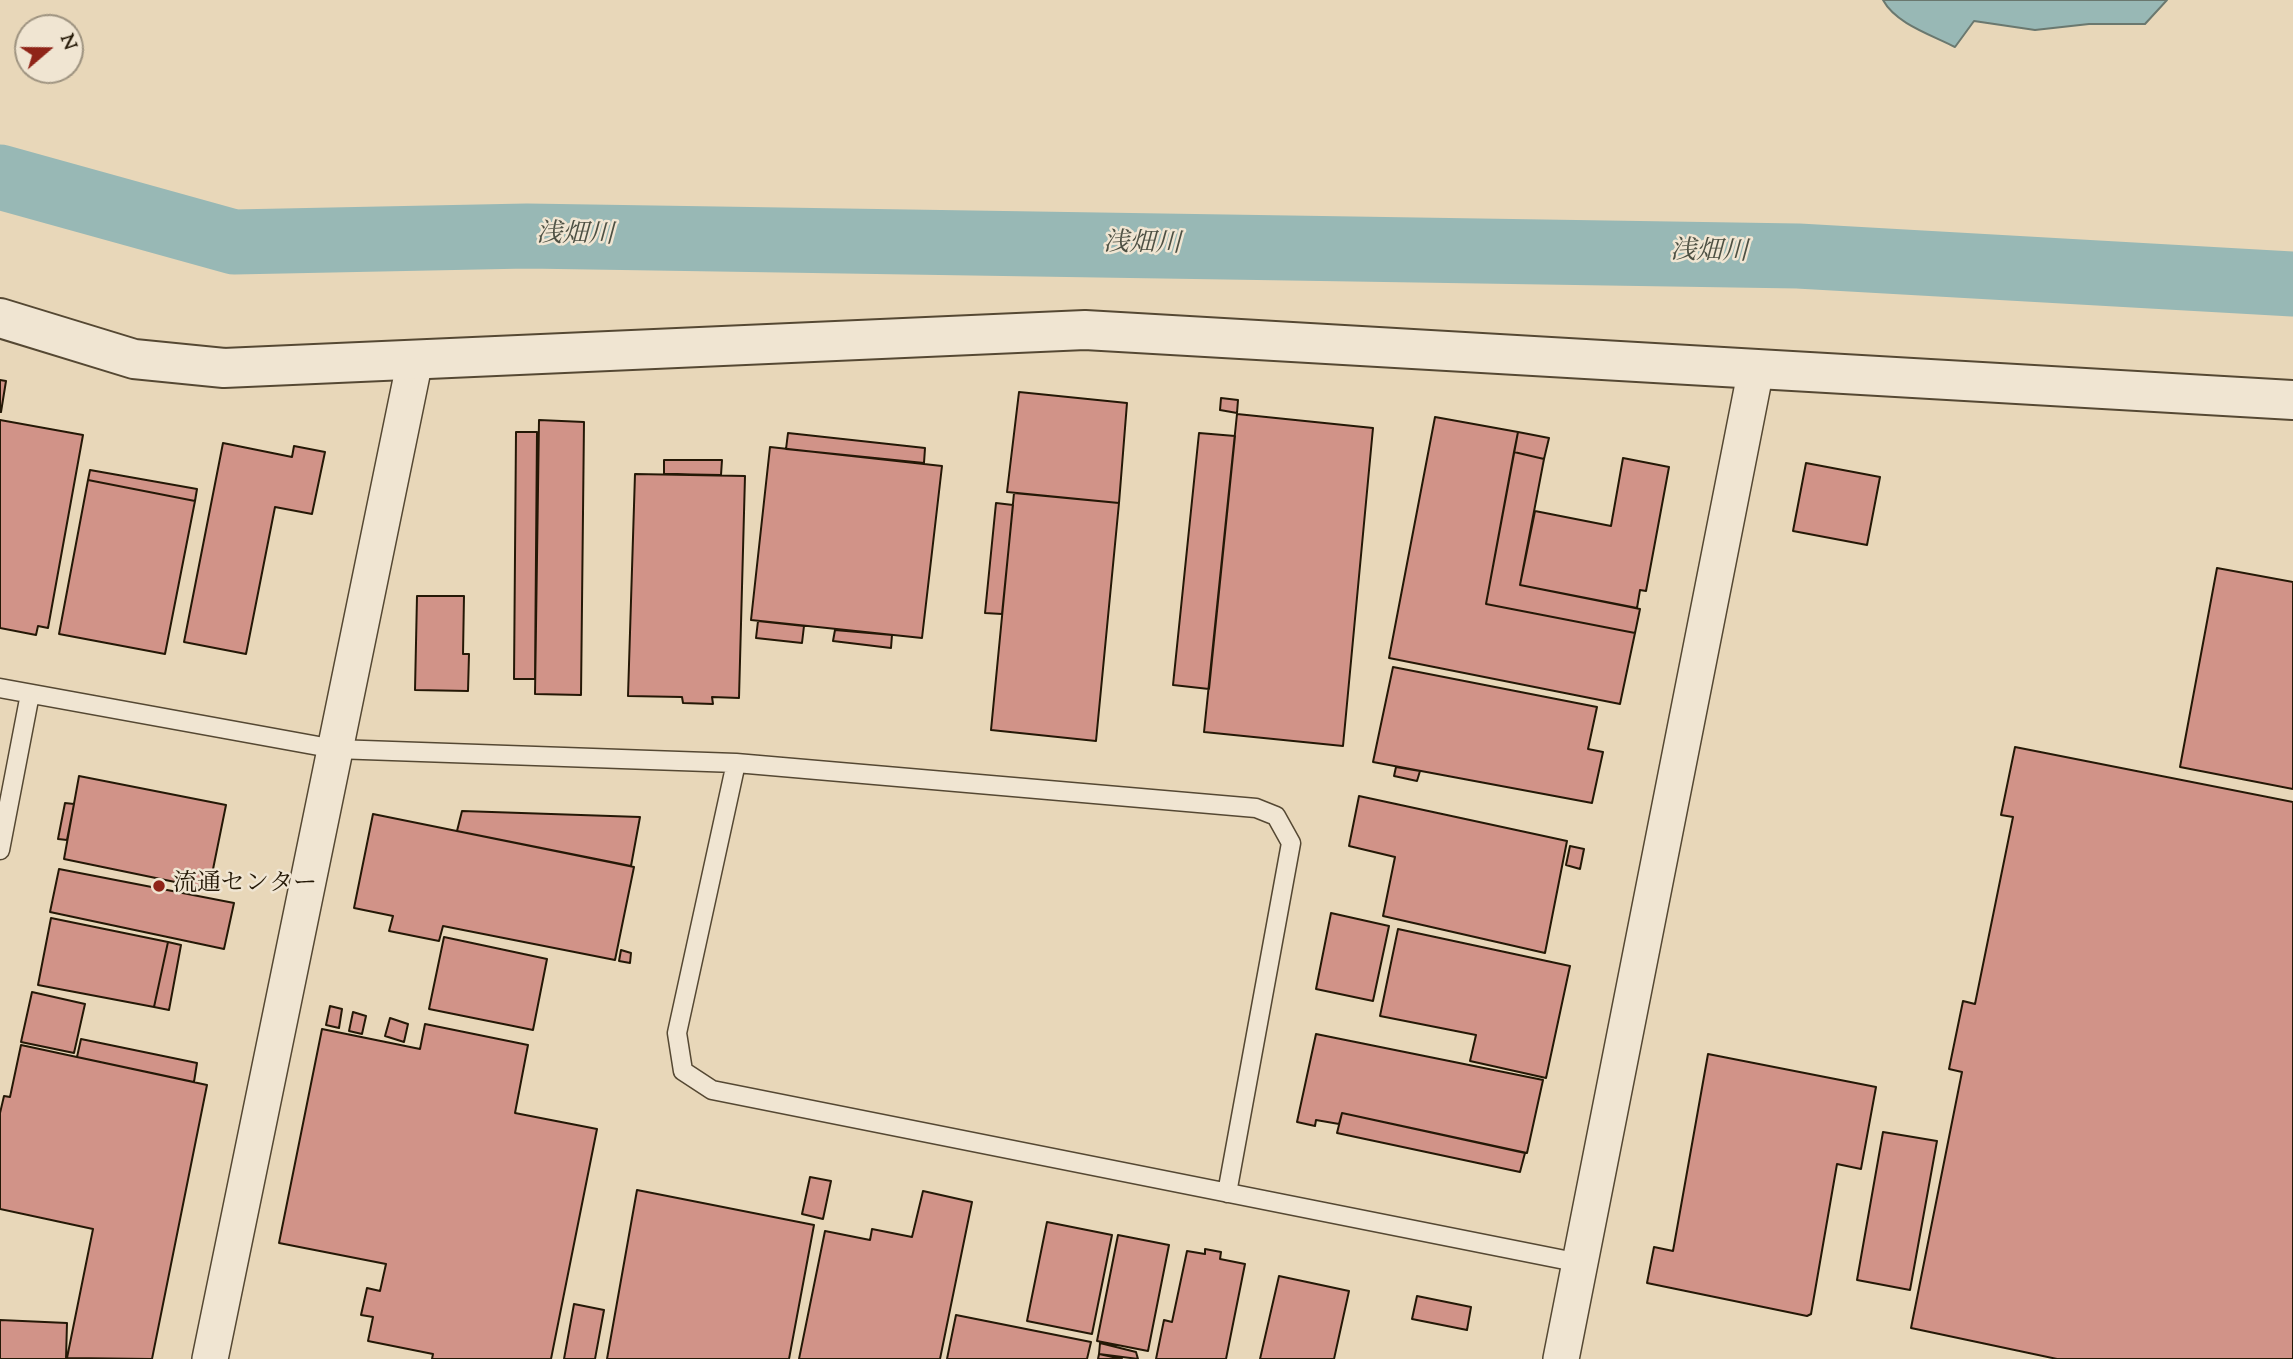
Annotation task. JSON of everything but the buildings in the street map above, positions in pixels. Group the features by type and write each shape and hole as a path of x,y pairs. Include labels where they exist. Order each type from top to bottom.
{"street":[{"path":"0,318 147,360 223,368 1085,330 2293,400"},
{"path":"210,1359 415,360"},
{"path":"1561,1359 1756,369"}],"lane":[{"path":"0,688 335,749 736,763 1256,808 1276,816 1291,844 1227,1193"},
{"path":"0,850 30,694"},
{"path":"736,763 677,1033 683,1072 712,1090 1580,1263"}],"water":[{"path":"1883,0 2167,0 2145,24 2089,24 2035,30 1974,21 1955,47 1905,22 1896,16"}],"waterway":[{"name":"浅畑川","path":"0,177 234,242 527,236 1798,256 2293,284"}],"place":[{"name":"流通センター","path":"159,886"}]}
